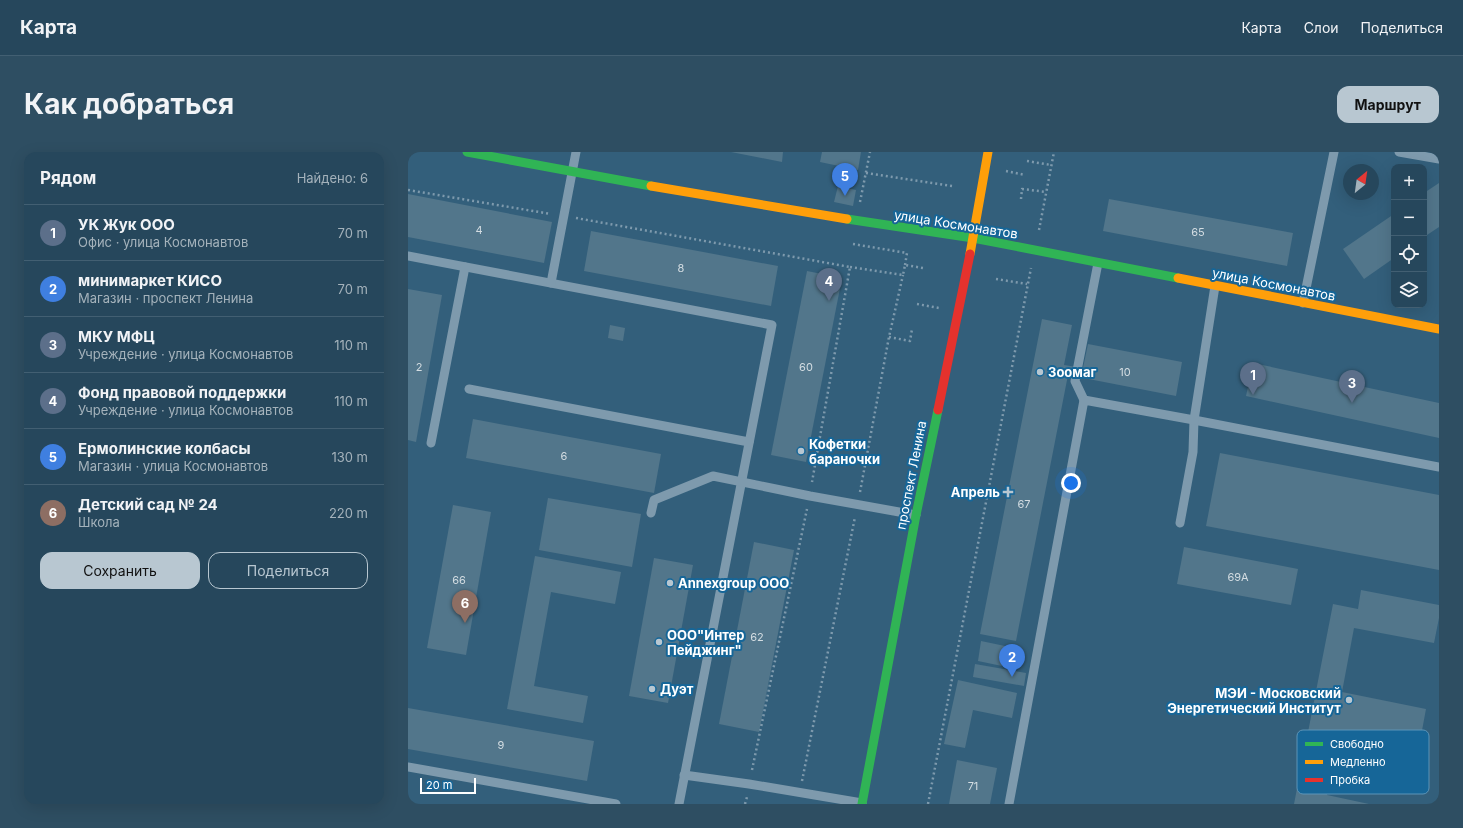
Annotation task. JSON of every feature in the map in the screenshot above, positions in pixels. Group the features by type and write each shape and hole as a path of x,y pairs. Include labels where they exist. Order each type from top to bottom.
{"street":[{"name":"улица Космонавтов","path":"467,152 572,172 857,221 973,238 1439,329"},
{"name":"проспект Ленина","path":"862,804 916,515 973,238 988,152"}],"lane":[{"path":"551,283 576,152"},
{"path":"1302,303 1334,152"},
{"path":"1399,152 1439,159"},
{"path":"408,256 772,325 678,804"},
{"path":"1009,804 1084,400 1075,381 1098,262"},
{"path":"431,444 465,267"},
{"path":"1180,523 1193,452 1194,420 1215,286"},
{"path":"469,389 749,442"},
{"path":"1084,400 1439,467"},
{"path":"651,514 654,500 714,476 810,496 916,515"},
{"path":"408,767 616,804"},
{"path":"684,775 749,784 862,804"}],"path":[{"path":"860,204 870,152"},
{"path":"928,804 1027,284 1054,152"},
{"path":"1027,161 1051,165"},
{"path":"866,173 952,186"},
{"path":"1021,199 1022,189 1046,192"},
{"path":"408,190 903,275"},
{"path":"800,793 858,504 889,337 905,265 906,253 853,244"},
{"path":"905,265 923,268"},
{"path":"745,804 810,496 850,267"},
{"path":"996,279 1027,284"},
{"path":"889,337 910,341 912,329"}],"building":[{"path":"731,152 783,152 782,162"},
{"path":"822,152 861,152 858,170 820,162"},
{"path":"1439,183 1439,227 1427,235 1427,200 1427,191"},
{"path":"838,186 856,190 853,206 834,202"},
{"path":"408,194 552,222 544,263 408,237"},
{"path":"1109,199 1293,233 1287,266 1103,231"},
{"path":"1391,216 1391,260 1364,279 1343,249"},
{"path":"591,231 778,266 771,306 584,271"},
{"path":"807,271 842,278 806,462 771,455"},
{"path":"408,289 442,295 416,442 408,440"},
{"path":"1042,319 1072,325 1064,365 1083,368 1088,344 1182,362 1176,396 1068,375 1016,641 980,634"},
{"path":"610,325 625,328 623,341 608,338"},
{"path":"1253,363 1439,403 1439,438 1246,396"},
{"path":"473,419 661,454 654,493 466,458"},
{"path":"1220,453 1439,495 1439,570 1206,526"},
{"path":"548,498 641,514 632,567 539,550"},
{"path":"453,505 491,512 466,655 427,648"},
{"path":"754,542 794,550 759,732 719,724"},
{"path":"1184,547 1298,569 1291,605 1177,584"},
{"path":"535,556 621,572 615,604 551,592 534,686 588,696 583,723 507,709"},
{"path":"654,558 693,565 668,703 629,696"},
{"name":"МЭИ - Московский Энергетический Институт","path":"1361,590 1439,605 1439,618 1434,643 1354,628 1342,692 1426,709 1422,730 1308,730 1333,604 1358,609"},
{"path":"981,641 1005,646 1002,666 978,661"},
{"path":"975,664 1026,673 1024,686 973,677"},
{"path":"958,680 1017,693 1012,718 973,710 965,748 944,744"},
{"path":"408,708 594,741 587,781 408,749"},
{"path":"957,760 997,768 990,804 949,804"},
{"name":"МЭИ - Московский Энергетический Институт","path":"1297,789 1297,794 1327,794 1369,804 1294,804"}],"traffic: fast":[{"path":"467,152 651,186"},
{"path":"847,219 973,238 1178,278"},
{"path":"862,804 916,515 938,410"}],"traffic: slow":[{"path":"970,254 988,152"},
{"path":"651,186 847,219"},
{"path":"1178,278 1439,329"}],"traffic: jam":[{"path":"938,410 970,254"}],"place":[{"name":"Ермолинские колбасы","path":"845,196"},
{"name":"Фонд правовой поддержки","path":"829,301"},
{"name":"Зоомаг","path":"1040,372"},
{"name":"УК Жук ООО","path":"1253,395"},
{"name":"МКУ МФЦ","path":"1352,403"},
{"name":"Кофетки бараночки","path":"801,451"},
{"name":"Апрель","path":"1008,492"},
{"name":"Annexgroup ООО","path":"670,583"},
{"name":"Детский сад № 24","path":"465,623"},
{"name":"ООО\"Интер Пейджинг\"","path":"659,642"},
{"name":"минимаркет КИСО","path":"1012,677"},
{"name":"Дуэт","path":"652,689"},
{"name":"МЭИ - Московский Энергетический Институт","path":"1349,700"}]}
